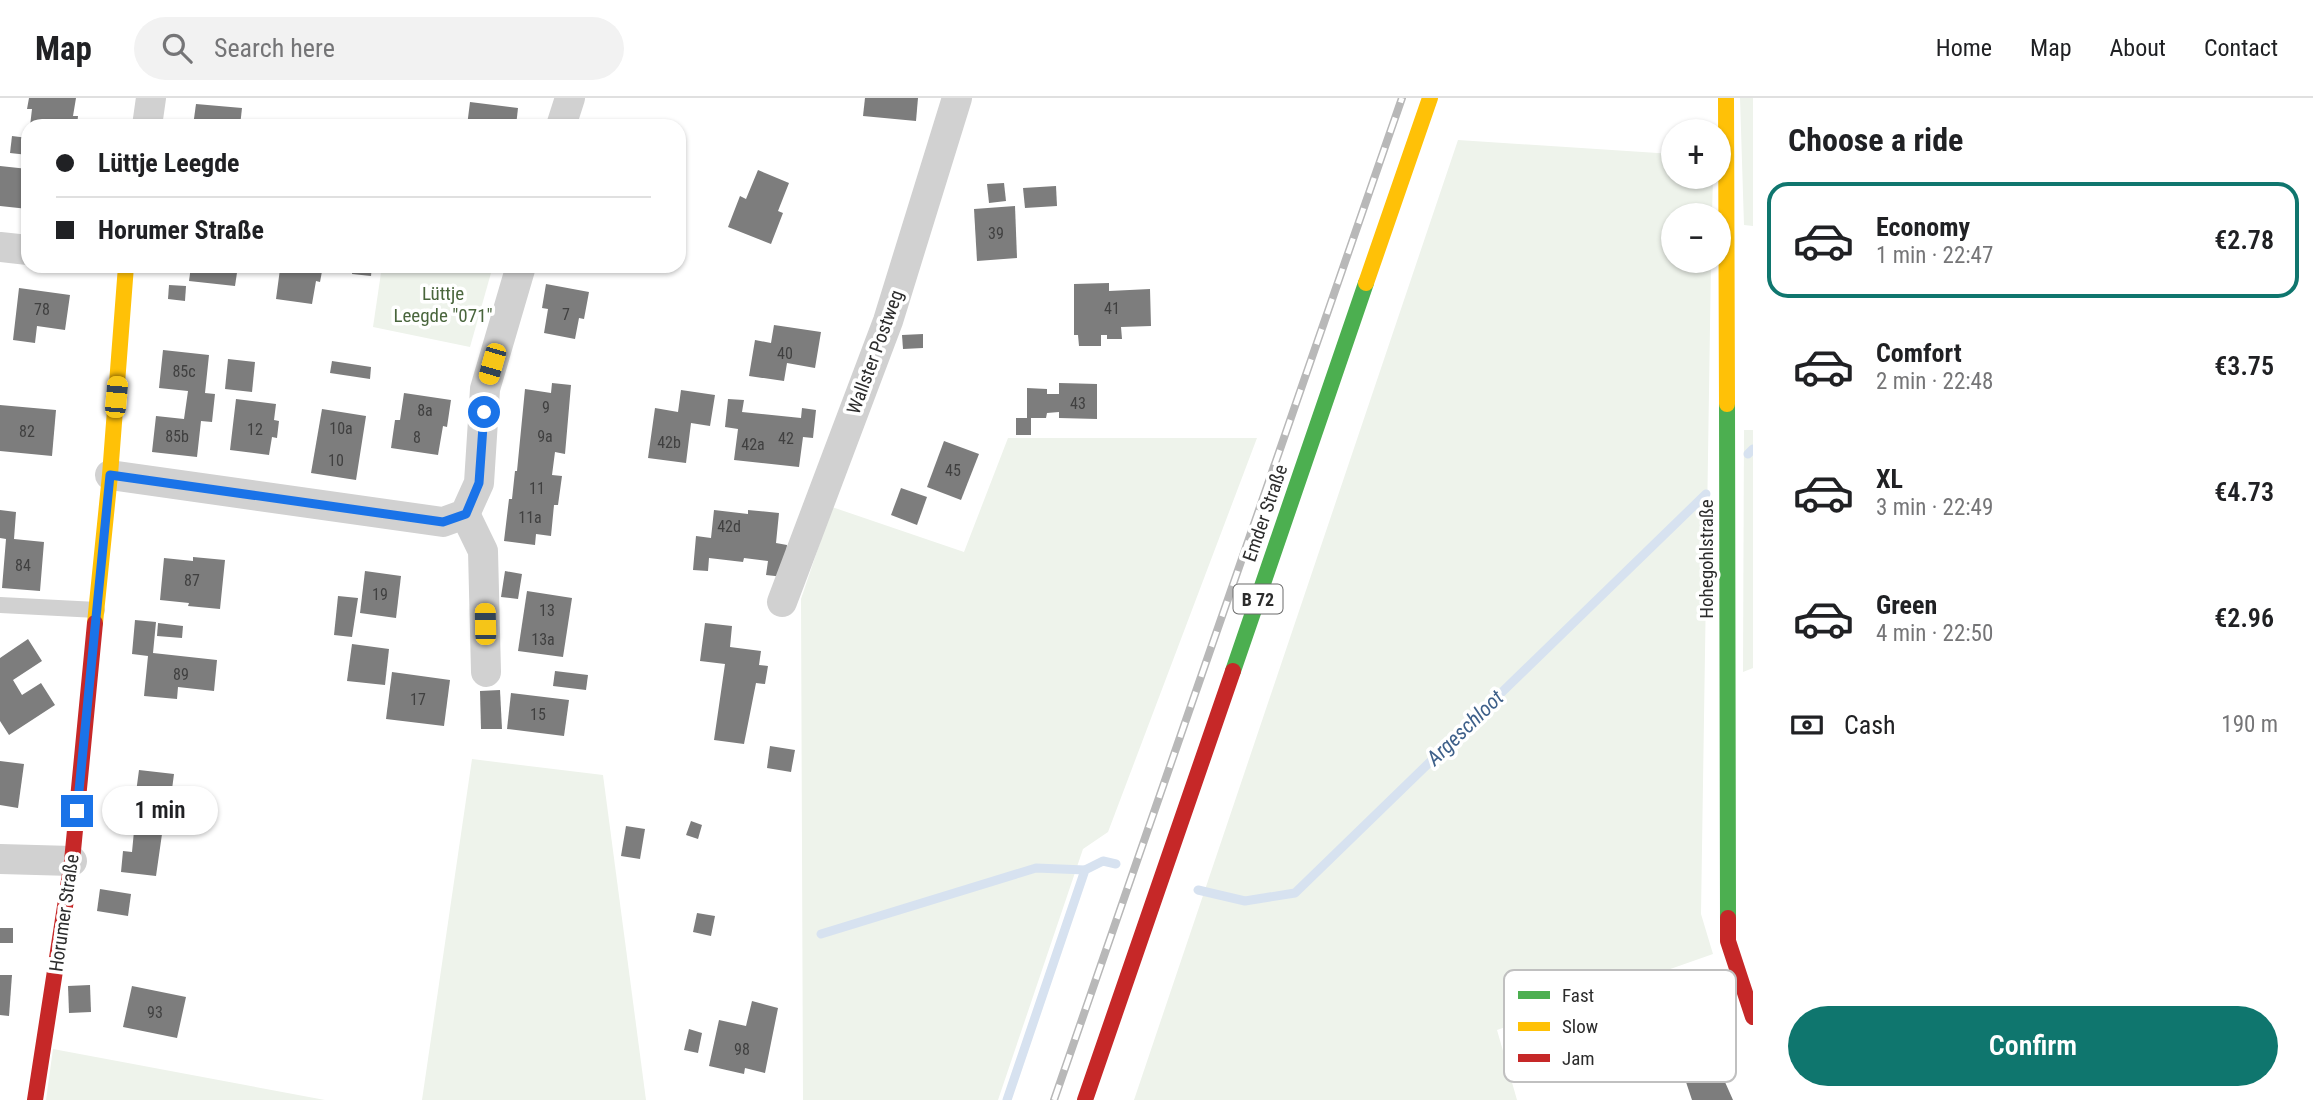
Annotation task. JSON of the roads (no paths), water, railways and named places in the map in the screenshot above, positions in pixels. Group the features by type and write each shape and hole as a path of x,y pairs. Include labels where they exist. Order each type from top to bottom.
{"street":[{"path":"148,119 151,98"},
{"path":"563,119 570,98"},
{"name":"Wallster Postweg","path":"782,601 888,321 957,98"},
{"name":"Emder Straße","path":"1085,1100 1430,98"},
{"name":"Hohegohlstraße","path":"1726,98 1741,936 1753,1017"},
{"path":"0,247 21,249"},
{"name":"Horumer Straße","path":"35,1100 72,861 110,475 125,273"},
{"path":"486,672 483,551 466,514 479,483 485,389 519,273"},
{"path":"110,475 443,522 466,514"},
{"path":"0,859 72,861"}],"lane":[{"path":"0,605 97,610"}],"waterway":[{"name":"Argeschloot","path":"1748,454 1753,449"},
{"name":"Argeschloot","path":"1198,890 1245,901 1295,893 1706,494"},
{"name":"Argeschloot","path":"1007,1100 1085,870 1103,861 1116,864"},
{"path":"821,934 1036,868 1085,870"}],"railway":[{"path":"1054,1100 1402,98"}],"park label":[{"name":"Lüttje Leegde \"071\"","path":"443,304"}]}
